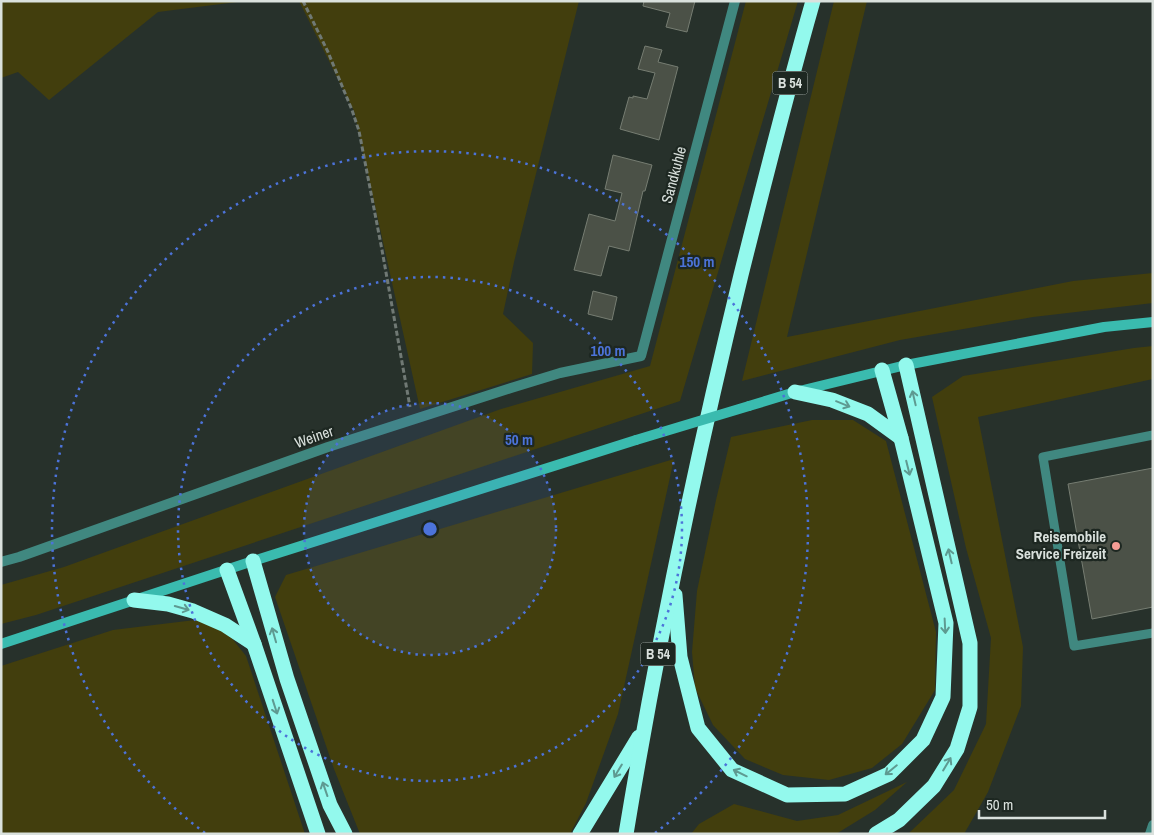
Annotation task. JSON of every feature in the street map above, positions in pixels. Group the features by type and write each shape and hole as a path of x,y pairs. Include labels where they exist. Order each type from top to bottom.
{"highway":[{"name":"B 54","path":"626,834 643,730 673,578 722,354 768,165 813,1"},
{"path":"876,834 899,820 934,786 957,749 970,707 970,643 906,365"},
{"path":"673,578 680,657 698,728 732,770 787,795 845,794 889,774 923,740 943,697 946,623 901,438 882,370"},
{"path":"795,392 832,400 868,414 901,438"},
{"path":"253,561 290,688 330,805 345,834"},
{"path":"228,570 318,834"},
{"path":"134,600 168,604 193,611 225,625 254,644"},
{"path":"580,834 643,730"}],"main road":[{"path":"1,644 253,561 636,440 795,392 906,365 1104,327 1153,322"}],"street":[{"name":"Sandkuhle","path":"641,356 735,1"},
{"name":"Weiner","path":"1,562 328,448 511,388 560,374 641,356"},
{"path":"1150,834 1153,825"}],"lane":[{"path":"1153,435 1044,457 1074,646 1153,633"}],"path":[{"path":"303,1 328,52 359,131 412,420"}],"shaded area":[{"path":"1,1 245,1 158,12 49,100 18,72 1,78"},
{"path":"299,1 579,1 514,262 503,314 533,343 532,374 420,409 354,111"},
{"path":"746,1 798,1 680,401 36,615 1,624 1,585 64,567 501,409 650,366"},
{"path":"834,1 867,1 787,337 1073,281 1153,273 1153,303 1033,317 900,340 742,381"},
{"path":"1153,346 1153,379 978,417 1023,647 1021,706 988,792 964,834 908,834 954,790 986,724 991,638 966,548 932,397 963,376"},
{"path":"812,420 853,420 886,441 936,632 935,690 902,744 872,768 829,780 783,775 745,759 713,725 695,688 692,652 697,591 731,437"},
{"path":"674,459 618,714 586,803 570,834 360,834 334,769 275,597 286,575"},
{"path":"195,620 226,631 246,656 305,834 1,834 1,666 113,630"},
{"path":"907,782 875,810 836,834 691,834 699,824 734,804 797,821 838,815"}],"building":[{"path":"644,1 695,1 687,32 666,27 670,13 643,6"},
{"path":"645,46 662,50 658,62 678,67 659,140 620,129 629,97 647,99 655,73 638,69"},
{"path":"613,155 652,165 645,191 643,191 629,251 609,246 601,276 574,270 589,214 615,221 622,193 605,189"},
{"path":"593,291 617,297 612,320 588,314"},
{"name":"Reisemobile Service Freizeit","path":"1153,468 1153,607 1092,619 1068,484"}],"place":[{"name":"Reisemobile Service Freizeit","path":"1116,546"}]}
